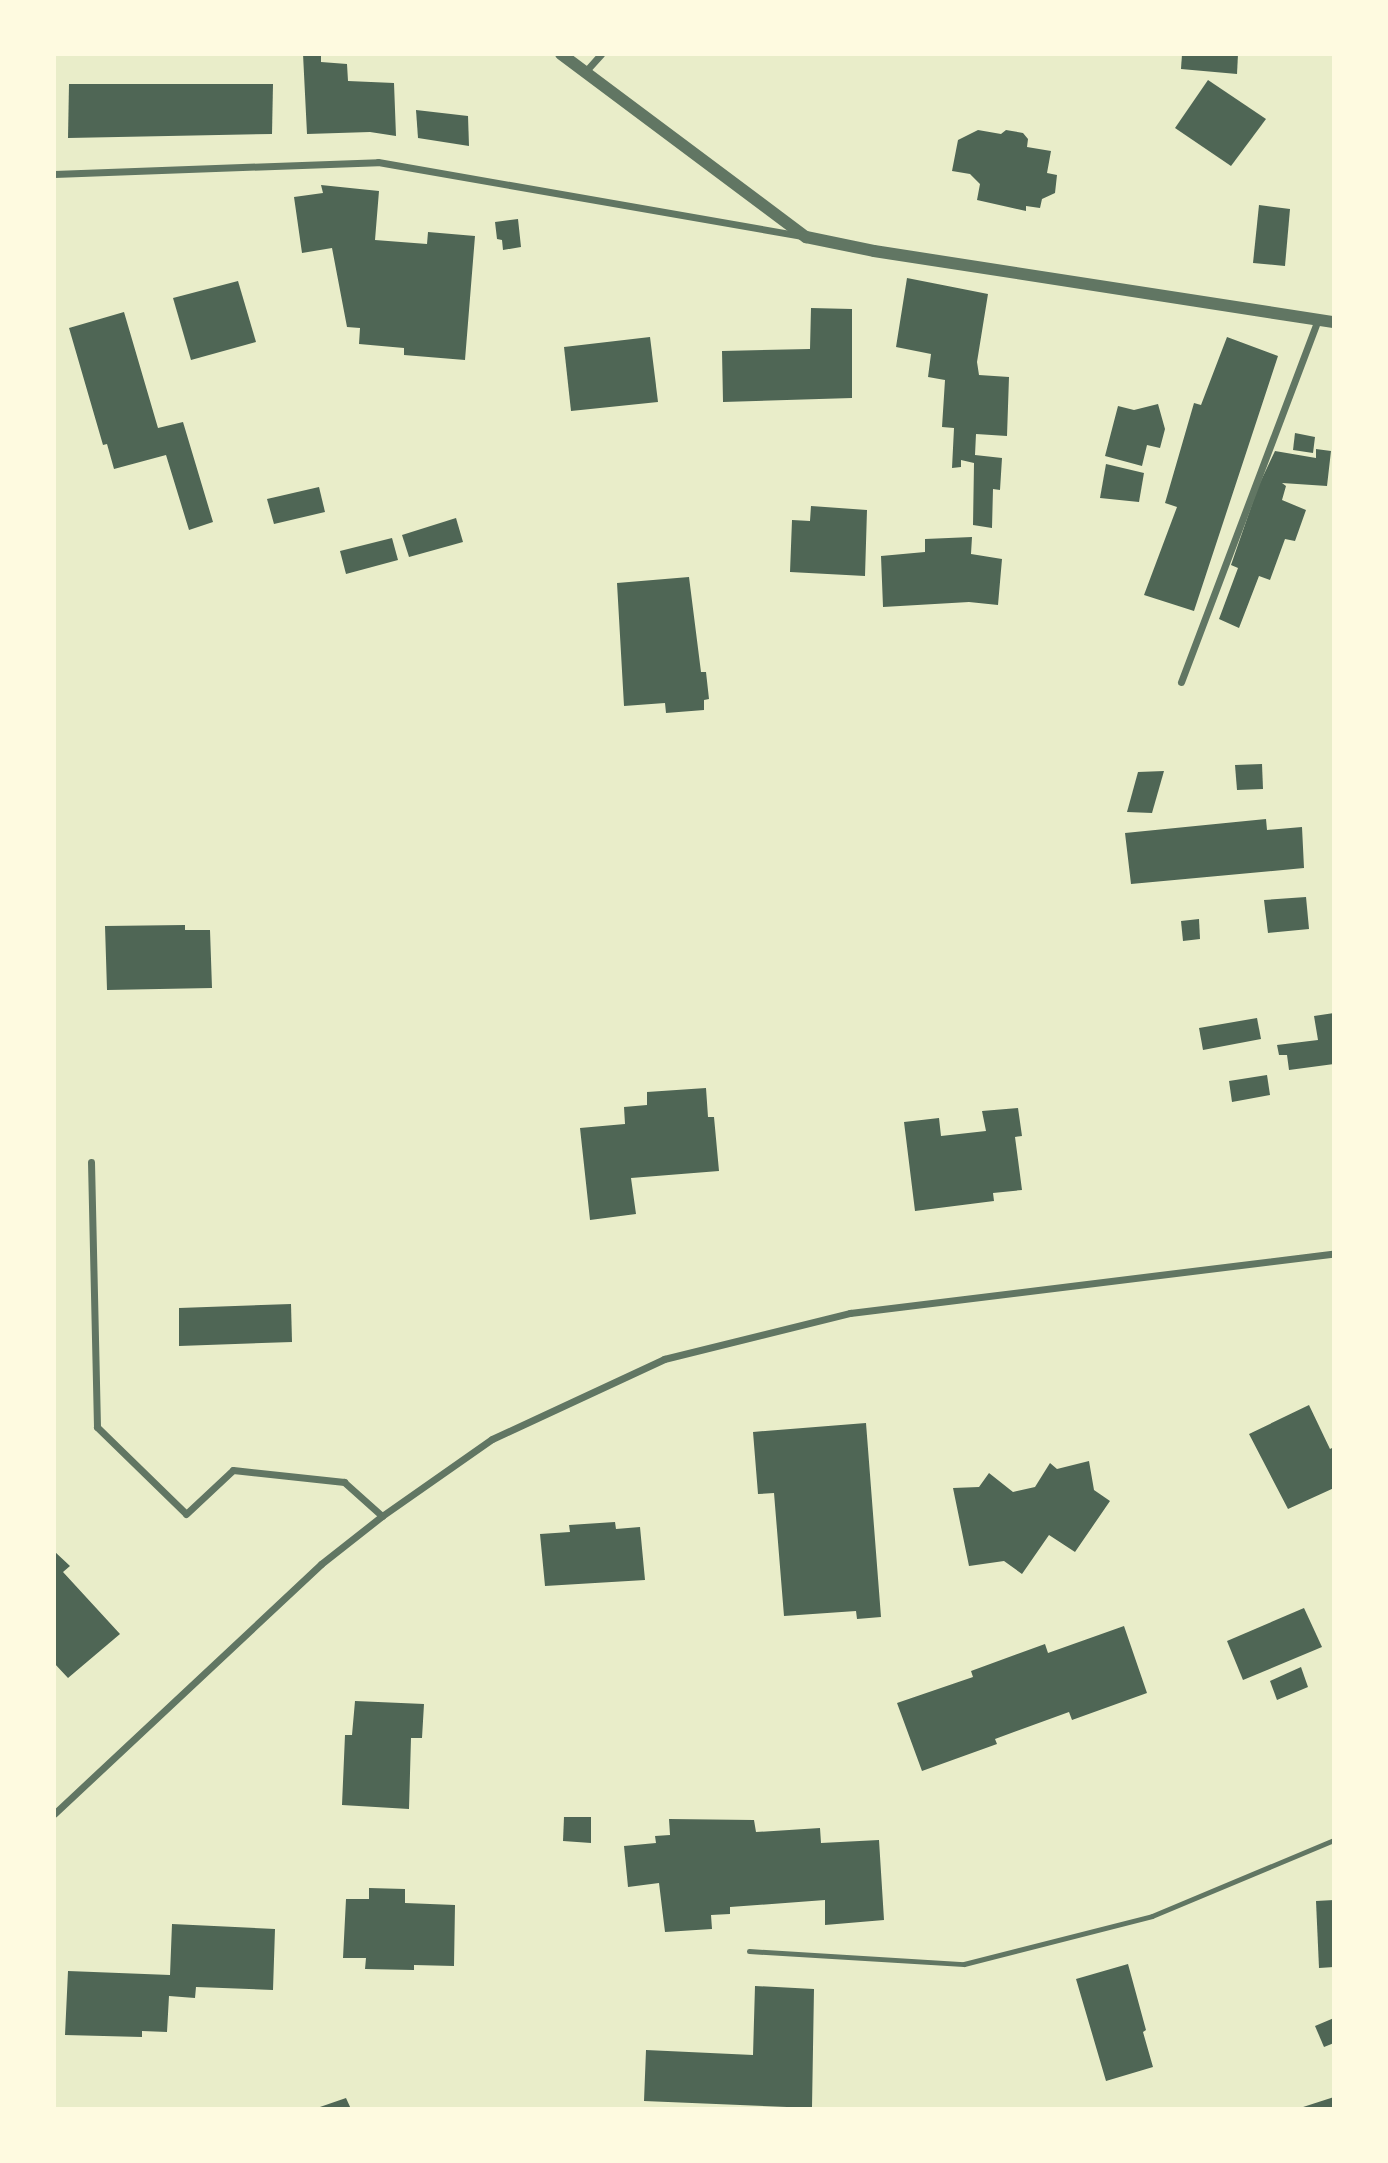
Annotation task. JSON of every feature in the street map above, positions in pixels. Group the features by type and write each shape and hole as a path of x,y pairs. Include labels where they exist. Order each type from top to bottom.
{"street":[{"path":"561,54 806,237"},
{"path":"585,72 601,54"},
{"path":"54,174 378,162 874,251 1334,322"},
{"path":"1181,681 1318,319"},
{"path":"91,1162 97,1427 186,1514 233,1470 344,1482 382,1516"},
{"path":"54,1815 321,1564 382,1516 492,1439 664,1359 850,1313 1334,1254"}],"lane":[{"path":"749,1951 964,1964 1152,1916 1334,1840"}],"building":[{"path":"303,54 321,54 321,62 347,64 348,81 394,83 396,136 370,132 307,134"},
{"path":"1182,54 1238,54 1237,74 1181,69"},
{"path":"1208,80 1266,119 1231,166 1175,128"},
{"path":"69,84 273,84 272,134 68,138"},
{"path":"416,110 468,116 469,146 418,138"},
{"path":"978,130 1001,134 1006,130 1023,133 1028,139 1027,147 1051,151 1047,173 1057,175 1055,193 1042,199 1040,208 1026,206 1026,211 977,200 980,184 970,174 952,171 958,140"},
{"path":"321,185 379,191 375,240 427,244 428,232 475,236 465,360 404,355 404,348 359,344 360,328 347,327 332,248 302,253 294,197 323,193"},
{"path":"1259,205 1290,209 1285,266 1253,263"},
{"path":"518,219 521,247 503,250 502,240 497,239 495,222"},
{"path":"907,278 988,294 977,362 979,375 1009,377 1007,436 976,434 975,455 1002,458 1000,490 993,489 992,528 973,525 974,463 961,460 961,467 952,468 954,428 942,427 945,380 928,377 931,354 896,347"},
{"path":"238,281 256,342 191,360 173,298"},
{"path":"811,308 852,309 852,398 723,402 722,351 810,349"},
{"path":"124,312 158,428 183,422 213,522 189,530 166,455 114,469 107,444 103,445 69,328"},
{"path":"650,337 658,402 571,411 564,347"},
{"path":"1227,337 1278,356 1194,611 1144,595 1177,507 1165,503 1194,403 1201,405"},
{"path":"1158,404 1165,429 1160,448 1147,445 1142,466 1105,456 1118,406 1134,410"},
{"path":"1295,433 1315,437 1313,453 1293,450"},
{"path":"1316,449 1331,451 1327,486 1282,483 1286,486 1282,500 1306,510 1295,541 1285,539 1270,580 1259,576 1239,628 1219,619 1238,568 1231,565 1258,487 1275,451 1316,458"},
{"path":"1106,464 1144,473 1139,502 1100,498"},
{"path":"319,487 325,512 274,524 267,499"},
{"path":"811,506 867,510 865,576 790,572 792,520 810,521"},
{"path":"456,518 463,542 409,557 402,535"},
{"path":"972,537 971,554 1002,559 998,605 969,602 883,607 881,556 925,552 925,539"},
{"path":"392,538 398,560 346,574 340,551"},
{"path":"689,577 701,672 706,672 709,699 704,700 704,710 666,713 665,703 624,706 617,583"},
{"path":"1262,764 1263,789 1237,790 1235,765"},
{"path":"1164,771 1152,813 1127,812 1138,772"},
{"path":"1266,819 1267,830 1302,827 1304,868 1131,884 1125,833"},
{"path":"1306,897 1309,929 1268,933 1264,900"},
{"path":"1199,919 1200,939 1183,941 1181,921"},
{"path":"185,925 185,930 210,930 212,988 107,990 105,926"},
{"path":"1334,1013 1334,1064 1289,1070 1287,1055 1279,1055 1277,1045 1318,1040 1314,1016"},
{"path":"1257,1018 1261,1039 1203,1050 1199,1028"},
{"path":"1267,1075 1270,1095 1232,1102 1229,1081"},
{"path":"706,1088 708,1117 714,1117 719,1171 631,1178 636,1214 590,1220 580,1128 625,1124 624,1107 647,1105 647,1092"},
{"path":"1018,1108 1022,1136 1015,1137 1022,1190 993,1193 994,1201 915,1211 904,1122 939,1118 941,1136 986,1131 982,1111"},
{"path":"291,1304 292,1342 179,1346 179,1308"},
{"path":"1309,1405 1330,1449 1334,1447 1334,1488 1288,1509 1249,1434"},
{"path":"866,1423 881,1617 857,1619 856,1611 784,1616 774,1493 758,1494 753,1432"},
{"path":"1089,1461 1094,1490 1110,1501 1075,1552 1049,1535 1022,1574 1004,1561 969,1566 953,1488 979,1487 989,1473 1013,1492 1035,1487 1050,1463 1057,1469"},
{"path":"615,1522 616,1529 640,1527 645,1580 545,1586 540,1534 570,1532 569,1525"},
{"path":"54,1551 70,1566 63,1572 120,1634 68,1678 54,1663"},
{"path":"1304,1608 1322,1647 1243,1680 1227,1641"},
{"path":"1124,1626 1147,1693 1072,1720 1069,1712 995,1739 997,1744 922,1771 897,1703 973,1677 971,1671 1045,1644 1048,1653"},
{"path":"1301,1667 1308,1687 1277,1700 1270,1681"},
{"path":"355,1701 424,1704 422,1738 411,1738 409,1809 342,1805 345,1735 352,1735"},
{"path":"564,1817 591,1817 591,1843 563,1841"},
{"path":"669,1819 754,1820 756,1832 820,1828 821,1843 879,1840 884,1920 825,1925 825,1900 730,1907 730,1914 711,1915 712,1929 665,1932 659,1883 628,1887 624,1846 656,1843 655,1836 670,1835"},
{"path":"369,1888 405,1889 405,1903 455,1905 454,1966 414,1965 414,1970 365,1969 366,1958 343,1958 346,1899 369,1899"},
{"path":"1334,1900 1334,1967 1319,1968 1316,1901"},
{"path":"172,1924 275,1929 273,1990 196,1987 195,1998 169,1996 167,2032 142,2031 142,2037 65,2035 68,1971 170,1975"},
{"path":"1128,1964 1153,2067 1106,2081 1076,1979"},
{"path":"755,1986 814,1989 812,2108 644,2101 646,2050 753,2055"},
{"path":"1334,2018 1334,2043 1324,2047 1315,2026"},
{"path":"1334,2097 1334,2109 1300,2109 1300,2108"},
{"path":"346,2098 351,2109 317,2109 317,2108"}]}
